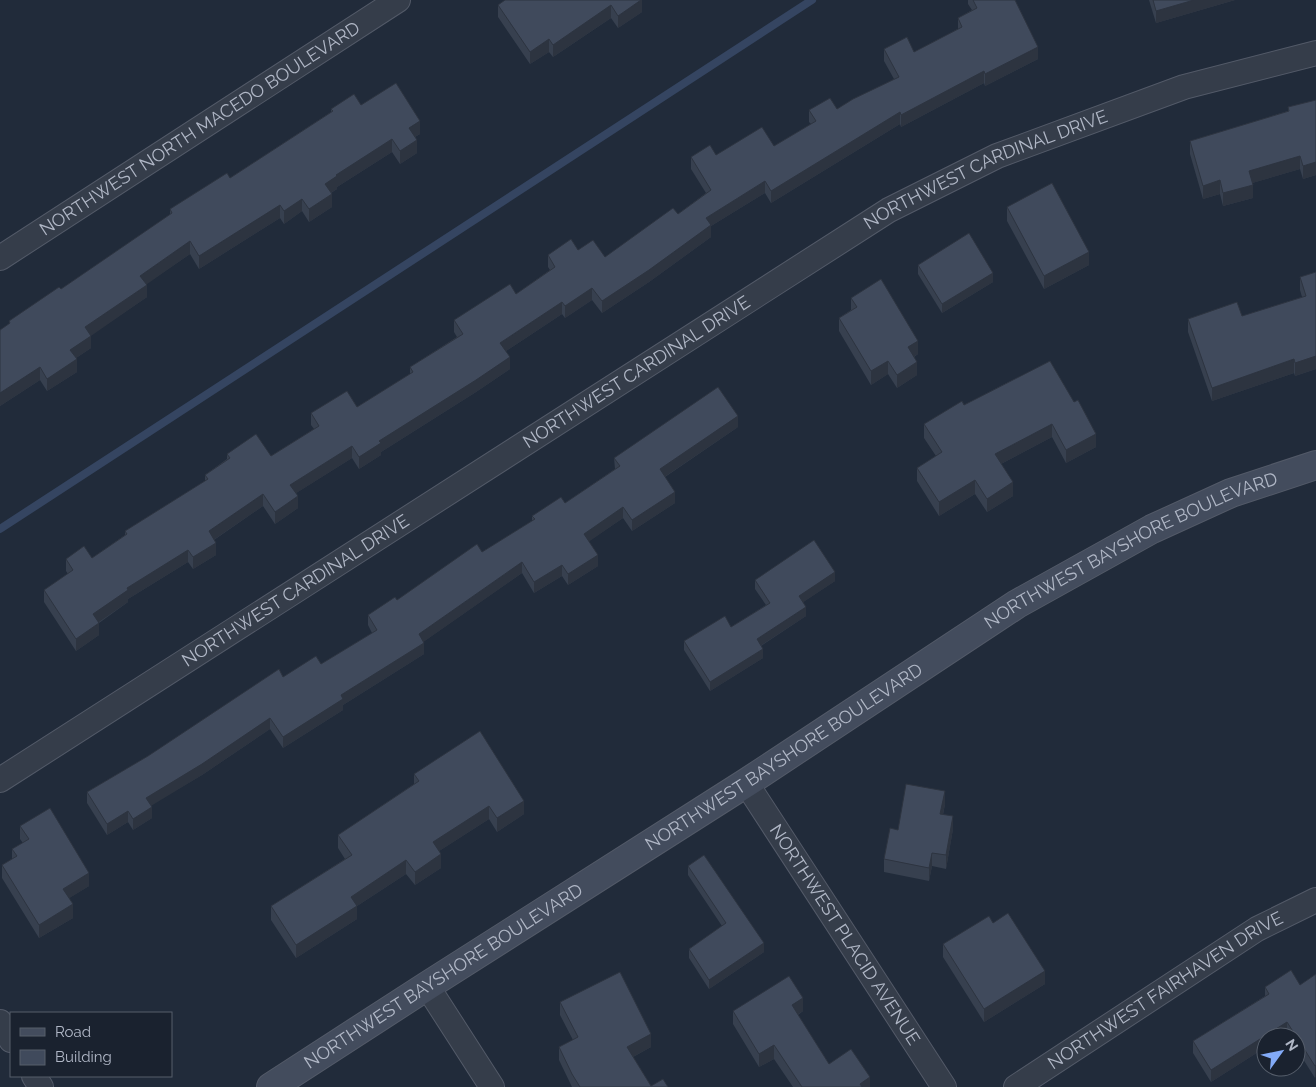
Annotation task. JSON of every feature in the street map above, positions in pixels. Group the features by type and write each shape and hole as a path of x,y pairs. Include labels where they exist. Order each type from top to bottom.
{"main road":[{"name":"NORTHWEST BAYSHORE BOULEVARD","path":"271,1087 746,783 1017,604 1152,529 1231,493 1316,465"}],"street":[{"name":"NORTHWEST NORTH MACEDO BOULEVARD","path":"0,258 398,0"},
{"name":"NORTHWEST CARDINAL DRIVE","path":"0,780 889,210 1006,153 1184,87 1316,53"},
{"name":"NORTHWEST PLACID AVENUE","path":"746,783 944,1087"},
{"name":"NORTHWEST FAIRHAVEN DRIVE","path":"1016,1087 1257,929 1316,900"},
{"path":"427,986 492,1087"},
{"path":"0,1022 10,1038"}],"building":[{"path":"505,0 641,0 618,16 611,5 553,45 549,39 530,52 498,5"},
{"path":"973,0 1015,0 1038,47 985,74 984,71 901,115 900,112 771,191 765,181 706,218 711,225 602,301 592,288 565,306 562,302 500,343 510,357 379,441 381,443 359,457 352,446 290,485 298,496 275,512 263,494 209,531 216,543 193,557 188,550 127,588 128,590 93,614 99,623 76,639 44,590 73,570 66,559 84,546 92,558 127,534 125,531 208,479 205,475 230,458 227,454 256,434 271,456 319,426 311,413 347,391 357,407 413,372 410,367 463,334 454,320 510,284 516,294 555,267 548,255 571,239 578,250 593,240 605,257 673,208 678,214 711,190 691,157 710,145 716,155 762,127 774,146 816,121 809,110 830,98 837,109 853,99 899,77 884,49 907,37 914,52 962,27 958,18 977,8"},
{"path":"1153,0 1194,0 1156,11"},
{"path":"396,83 420,121 409,128 417,140 400,151 392,139 325,184 332,194 309,209 302,199 284,211 280,205 199,256 190,241 140,276 147,285 85,327 91,336 70,350 77,359 47,379 40,367 0,393 0,330 10,323 9,321 59,287 61,289 172,213 170,209 227,173 230,178 333,111 331,109 354,94 361,105"},
{"path":"1316,100 1316,162 1303,166 1300,156 1249,171 1253,185 1223,193 1220,180 1203,186 1190,141 1289,111 1288,107"},
{"path":"1052,183 1089,252 1044,276 1007,207"},
{"path":"969,233 993,273 942,304 918,265"},
{"path":"1316,272 1316,356 1295,363 1294,359 1212,388 1188,319 1237,302 1242,316 1306,296 1300,277"},
{"path":"881,279 918,341 908,347 917,362 897,375 888,361 871,371 839,318 857,307 851,298"},
{"path":"1050,361 1074,402 1078,400 1096,434 1066,450 1052,424 995,454 1013,482 987,499 975,480 939,502 917,468 942,452 924,424 962,401 964,405"},
{"path":"718,387 738,416 660,469 675,492 632,520 623,507 584,534 598,555 568,574 562,565 534,582 522,562 419,634 424,643 341,695 343,699 283,737 270,718 202,764 146,798 152,807 133,819 128,811 107,824 87,792 148,756 279,669 283,677 316,656 321,664 377,630 368,615 395,597 397,600 477,544 482,552 535,519 532,516 561,497 565,503 620,466 614,458"},
{"path":"814,540 835,572 799,596 806,607 757,639 763,649 710,682 684,641 725,616 731,627 770,603 755,580"},
{"path":"480,731 524,801 497,818 489,806 433,842 441,854 415,872 406,860 351,897 357,906 296,945 271,906 352,855 338,835 419,781 414,774"},
{"path":"906,784 945,791 940,814 953,816 946,855 932,853 929,868 884,859 890,828 898,830"},
{"path":"50,808 89,873 63,889 73,904 39,925 2,865 17,856 12,849 29,839 20,826"},
{"path":"704,855 764,943 709,980 689,949 726,923 688,866"},
{"path":"1008,913 1045,971 984,1009 943,944 989,916 993,923"},
{"path":"1291,970 1300,985 1316,974 1316,1065 1306,1052 1306,1027 1290,1027 1287,1022 1279,1027 1256,1027 1256,1042 1211,1070 1193,1041 1269,994 1265,987"},
{"path":"620,972 651,1034 627,1047 651,1086 663,1079 668,1087 580,1087 559,1047 578,1037 560,1002"},
{"path":"789,976 803,998 792,1005 829,1064 851,1049 870,1077 860,1084 862,1087 802,1087 774,1045 759,1054 733,1011"}],"waterway":[{"path":"0,529 812,0"}]}
